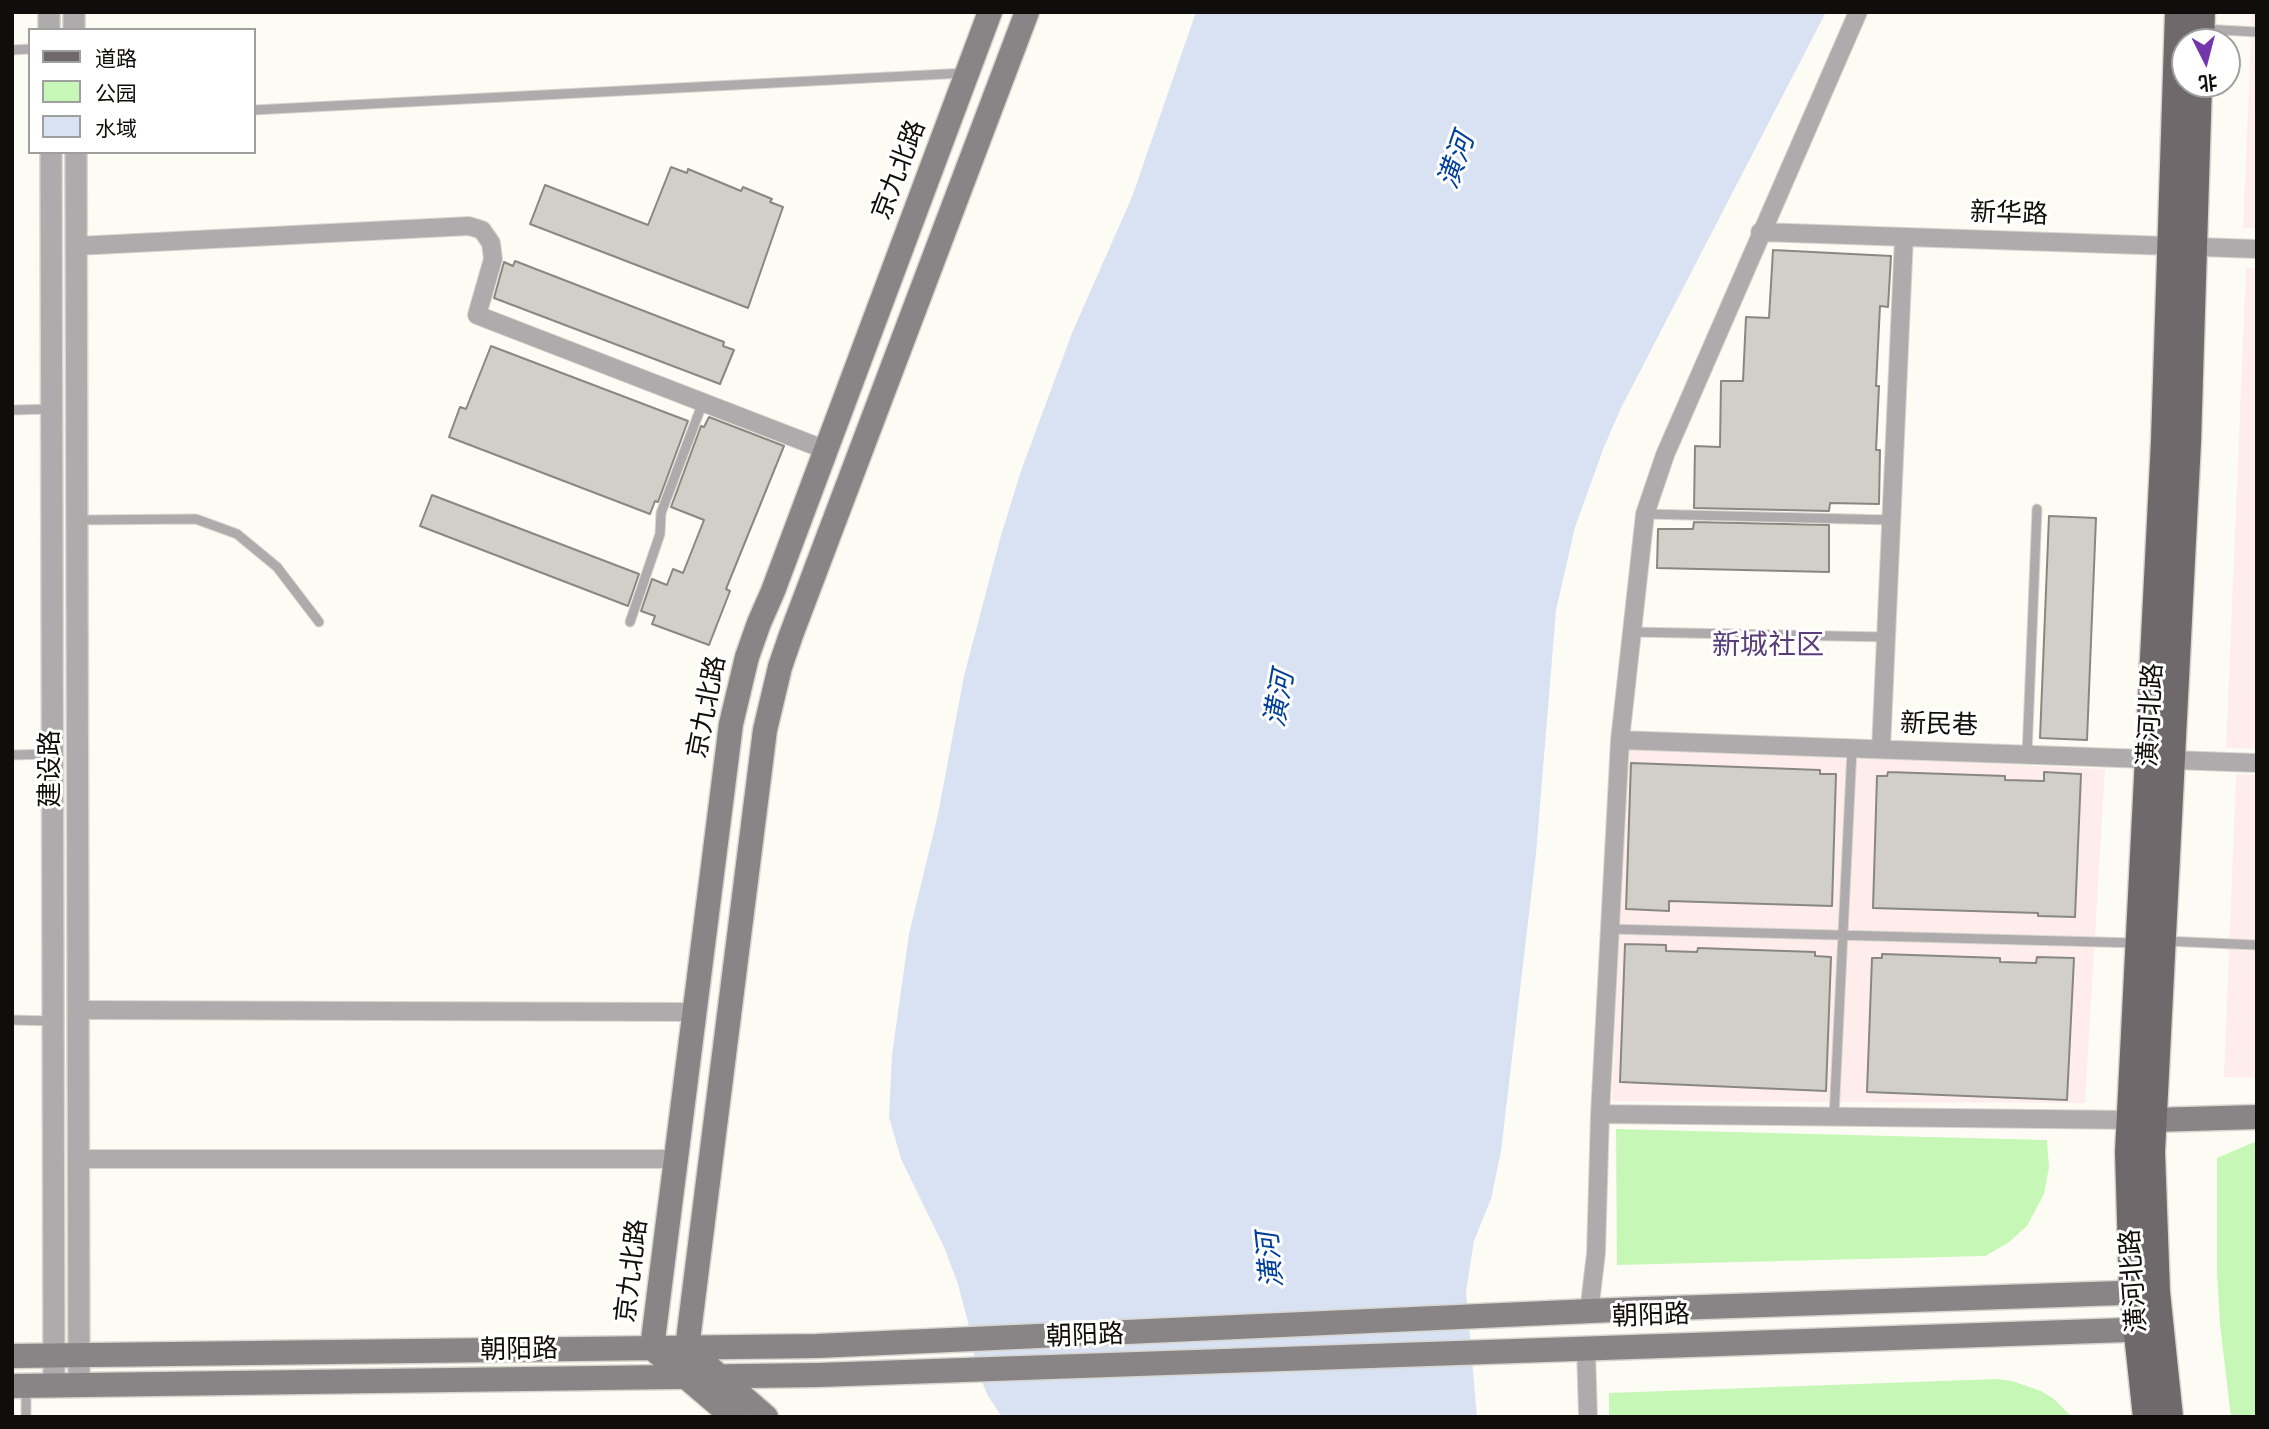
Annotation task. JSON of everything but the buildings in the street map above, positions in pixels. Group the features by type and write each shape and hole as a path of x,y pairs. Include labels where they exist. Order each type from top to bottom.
{"main road":[{"name":"京九北路","path":"733,1417 652,1348 727,747 737,691 759,623 990,12"},
{"path":"766,1417 687,1348 771,699 791,635 805,604 1027,12"},
{"name":"潢河北路","path":"2147,1417 2148,1329 2145,1292 2152,1219 2141,1120 2159,760 2187,442 2182,246 2195,24"},
{"name":"潢河北路","path":"2182,246 2197,98"},
{"path":"2141,1120 2257,1117"},
{"name":"朝阳路","path":"12,1356 687,1348 908,1342 1590,1311 2145,1292"},
{"name":"朝阳路","path":"19,1386 912,1372 2148,1329"},
{"name":"潢河北路","path":"2148,1329 2169,1417"}],"street":[{"path":"1590,1311 1596,1253 1600,1114 1620,740 1645,514 1665,455 1858,12"},
{"name":"建设路","path":"51,154 54,1386"},
{"name":"建设路","path":"76,154 79,1385"},
{"path":"77,246 469,226 482,230 491,243 493,258 477,315 826,450"},
{"name":"新华路","path":"1760,232 2257,249"},
{"path":"1881,749 1904,237"},
{"name":"新民巷","path":"1620,740 2257,763"},
{"path":"79,1010 695,1012"},
{"path":"1600,1114 2141,1120"},
{"path":"79,1159 676,1160"},
{"path":"1586,1348 1588,1417"}],"lane":[{"path":"2195,24 2257,32"},
{"path":"256,110 967,73"},
{"path":"630,622 660,534 661,513 703,402"},
{"path":"12,410 52,409"},
{"path":"2027,755 2037,509"},
{"path":"1645,514 1891,520"},
{"path":"78,520 196,519 237,534 277,567 319,622"},
{"path":"1632,632 1886,637"},
{"path":"1834,1117 1853,749"},
{"path":"12,755 53,754"},
{"path":"1610,929 2257,945"},
{"path":"12,1020 54,1021"},
{"path":"19,1386 26,1417"}],"shaded area":[{"path":"2252,12 2257,12 2257,229 2243,228"},
{"path":"2246,268 2257,269 2257,749 2226,748"},
{"path":"1627,746 2105,769 2085,1103 1612,1101"},
{"path":"2236,774 2257,775 2257,1078 2224,1077"}],"green space":[{"path":"1616,1129 2047,1140 2049,1167 2044,1194 2027,1226 2008,1243 1985,1256 1617,1265"},
{"path":"2257,1141 2257,1417 2231,1417 2217,1271 2217,1158"},
{"path":"1997,1379 2041,1391 2054,1399 2072,1417 1609,1417 1609,1393"}],"water":[{"name":"潢河","path":"1196,12 1826,12 1621,408 1575,527 1556,610 1536,854 1501,1151 1491,1199 1474,1241 1466,1292 1477,1417 1002,1417 988,1396 977,1370 958,1284 944,1247 901,1159 889,1117 892,1055 909,934 938,814 964,676 1000,539 1021,471 1072,333 1132,197"}],"district":[{"name":"新城社区","path":"1768,646"}]}
